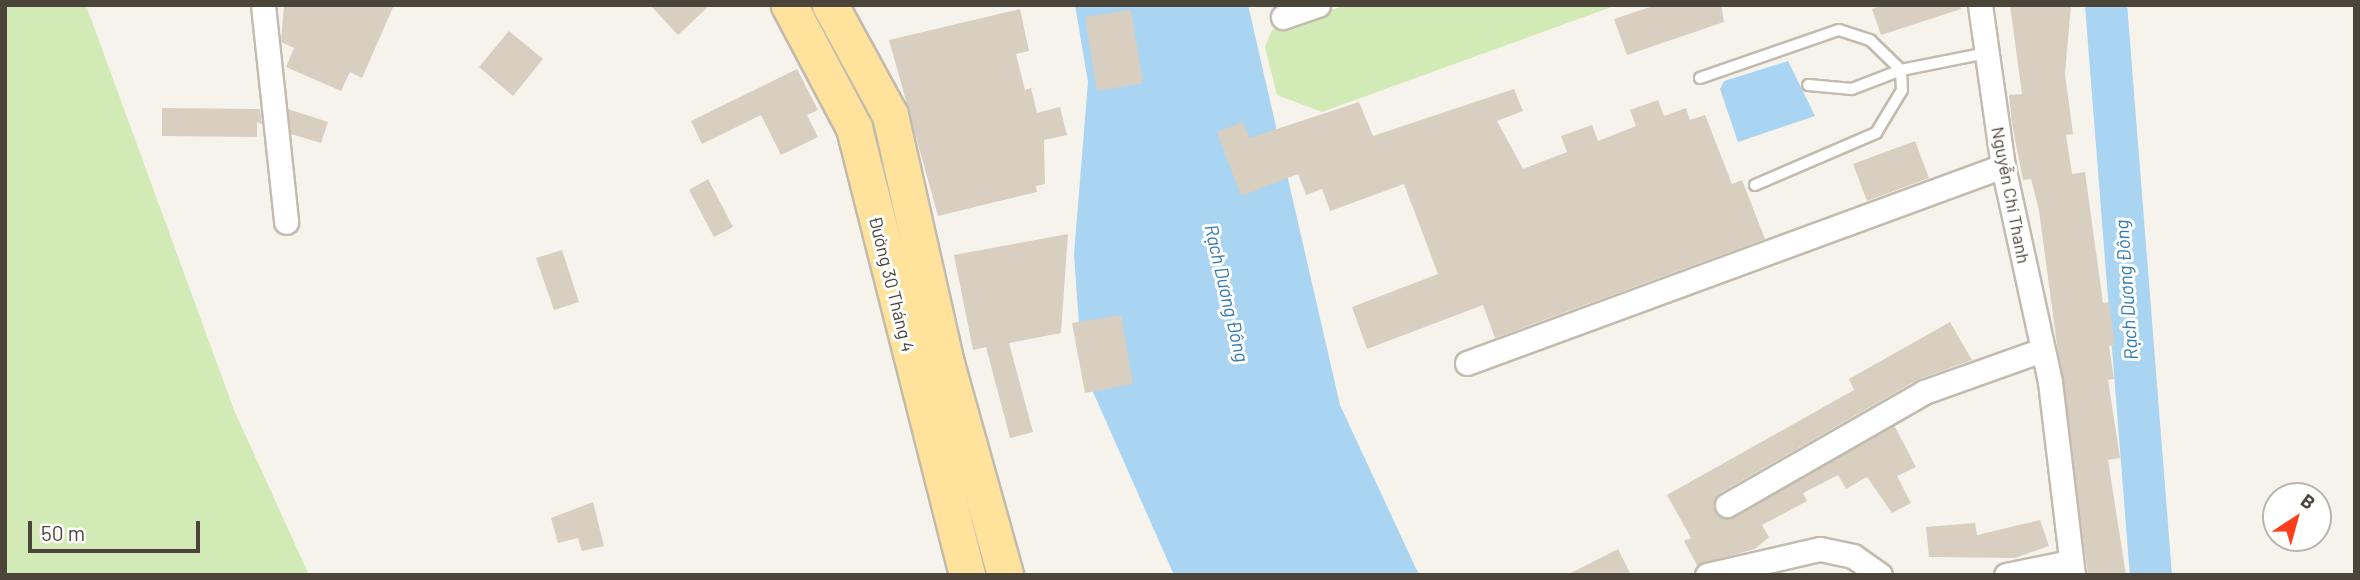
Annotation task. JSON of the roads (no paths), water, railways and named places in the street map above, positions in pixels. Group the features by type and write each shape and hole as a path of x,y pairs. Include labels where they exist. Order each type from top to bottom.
{"main road":[{"name":"Đường 30 Tháng 4","path":"789,5 854,128 967,575"},
{"name":"Đường 30 Tháng 4","path":"830,5 890,115 946,363 1005,575"},
{"path":"854,128 890,115"}],"street":[{"path":"263,5 286,222"},
{"path":"1283,17 1318,5"},
{"name":"Nguyễn Chí Thanh","path":"1980,5 2003,166 2050,382 2071,568"},
{"path":"1466,363 2003,166"},
{"path":"1727,505 1924,392 2042,350"},
{"path":"1707,575 1820,549 1853,556 1880,575"},
{"path":"2006,575 2071,568"}],"lane":[{"path":"1700,78 1839,30 1870,40 1900,70 1902,90 1876,133 1755,185"},
{"path":"1808,85 1852,89 1900,70 1987,53"}],"water":[{"path":"1075,5 1248,5 1340,405 1419,575 1174,575 1082,367 1074,254 1088,82"},
{"path":"1788,61 1815,116 1738,142 1720,89 1724,81"}],"waterway":[{"name":"Rạch Dương Đông","path":"2106,5 2151,575"}]}
